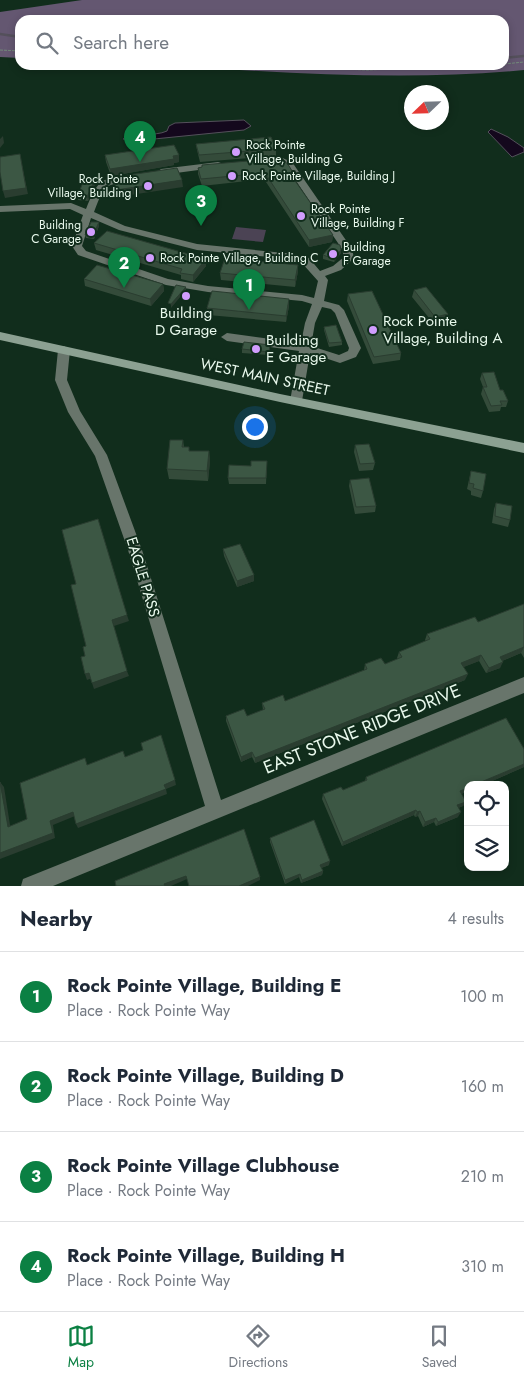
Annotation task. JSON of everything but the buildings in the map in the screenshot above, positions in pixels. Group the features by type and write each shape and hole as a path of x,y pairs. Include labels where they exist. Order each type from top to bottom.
{"main road":[{"name":"WEST MAIN STREET","path":"0,336 296,401 524,448"}],"street":[{"path":"261,161 280,160 289,164 348,249 349,258 341,265 319,275"},
{"path":"224,165 145,175 105,183 89,212 77,242 79,250 85,256 166,282 302,298 335,307 340,312 355,348 347,358 340,359 306,348 227,338"},
{"path":"0,209 65,206 89,212 122,228 179,243 214,249 290,256 305,260 323,280 322,292 310,323 296,401"},
{"name":"EAGLE PASS","path":"64,350 61,380 74,412 101,455 136,550 216,809"},
{"name":"EAST STONE RIDGE DRIVE","path":"30,886 524,685"}],"path":[{"path":"0,50 15,51"},
{"path":"509,64 524,62"}],"shaded area":[{"path":"82,0 524,0 524,70 478,74 386,76 241,70 509,70 509,15 15,15 15,58 0,57 0,12"},
{"path":"244,120 251,126 244,130 134,141 123,139 131,136 162,133 175,123"},
{"path":"491,129 508,137 524,148 524,152 512,157 488,132"},
{"path":"236,227 266,230 263,242 232,239"}],"waterway":[{"path":"0,34 15,36"},
{"path":"509,58 524,56"}],"place":[{"name":"Rock Pointe Village, Building G","path":"236,152"},
{"name":"Rock Pointe Village, Building H","path":"140,162"},
{"name":"Rock Pointe Village, Building J","path":"232,176"},
{"name":"Rock Pointe Village, Building I","path":"148,186"},
{"name":"Rock Pointe Village, Building F","path":"301,216"},
{"name":"Rock Pointe Village Clubhouse","path":"201,226"},
{"name":"Building C Garage","path":"91,232"},
{"name":"Building F Garage","path":"333,254"},
{"name":"Rock Pointe Village, Building C","path":"150,258"},
{"name":"Rock Pointe Village, Building D","path":"124,288"},
{"name":"Building D Garage","path":"186,296"},
{"name":"Rock Pointe Village, Building E","path":"249,310"},
{"name":"Rock Pointe Village, Building A","path":"373,330"},
{"name":"Building E Garage","path":"256,349"}]}
